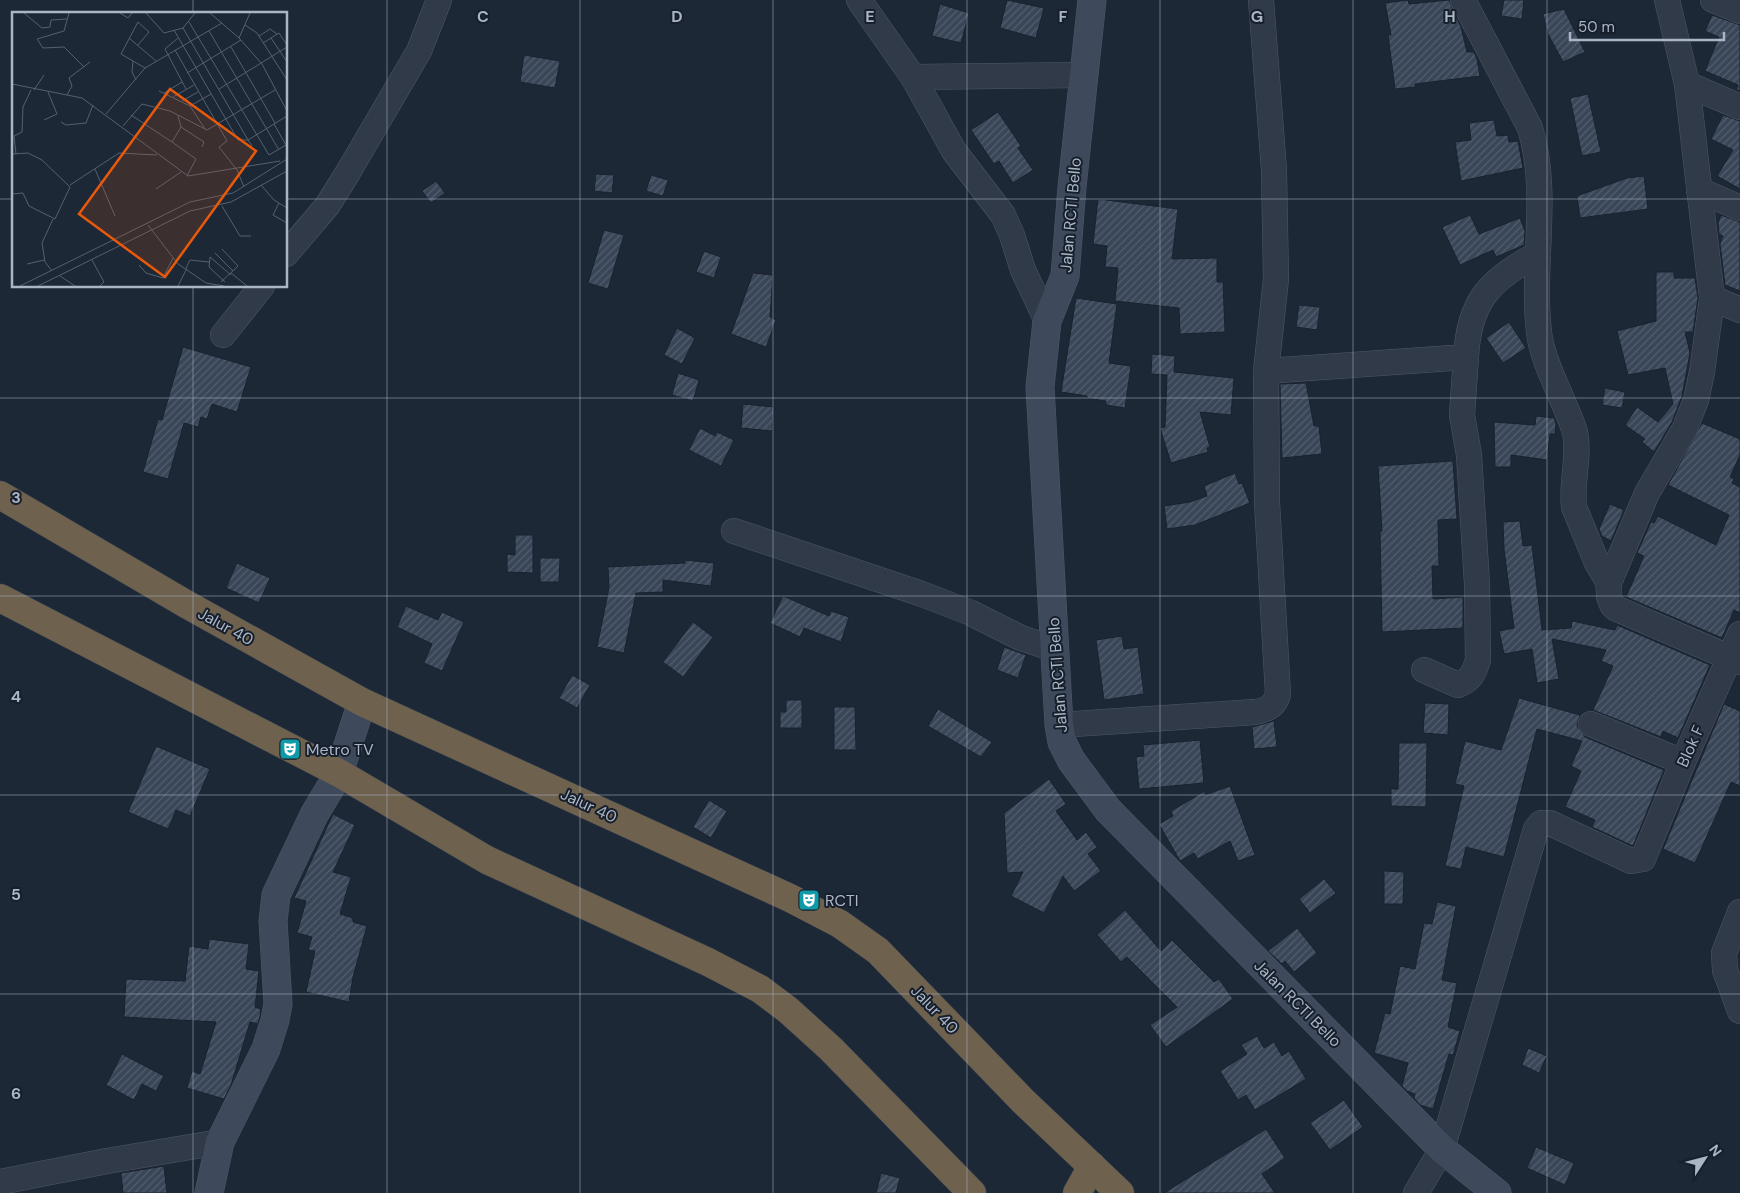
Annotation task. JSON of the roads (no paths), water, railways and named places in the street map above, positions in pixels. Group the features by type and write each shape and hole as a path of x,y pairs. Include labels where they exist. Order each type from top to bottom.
{"highway":[{"name":"Jalur 40","path":"0,495 186,604 362,702 781,894 840,924 878,951 1023,1101 1120,1193"},
{"path":"0,598 339,773 487,860 708,962 760,989 788,1010 831,1049 972,1193"},
{"path":"1077,1193 1092,1166"}],"street":[{"path":"288,252 327,206 347,174 419,51 439,0"},
{"path":"859,0 913,77 954,151 1003,215 1012,235 1023,270 1047,320"},
{"name":"Jalan RCTI Bello","path":"1092,0 1072,187 1065,276 1047,320 1040,387 1054,649 1059,725 1062,742 1071,760 1108,810 1442,1149 1497,1193"},
{"path":"1059,725 1255,712 1263,710 1276,702 1278,694 1267,502 1266,371 1276,279 1274,170 1262,0"},
{"path":"1464,0 1530,128 1535,146 1538,254 1536,297 1539,334 1570,416 1577,443 1574,507 1597,564 1608,582 1610,601 1615,608 1735,659"},
{"path":"1608,582 1647,493 1684,428 1696,400 1702,372 1712,298 1687,84 1667,0"},
{"path":"1713,0 1740,11"},
{"path":"913,77 1084,75"},
{"path":"1687,84 1740,107"},
{"path":"1699,190 1740,208"},
{"path":"1424,670 1458,685 1467,681 1475,672 1478,660 1477,584 1470,455 1462,415 1467,335 1473,313 1493,285 1508,270 1538,254"},
{"path":"223,334 260,288"},
{"path":"1712,298 1740,310"},
{"path":"1266,371 1466,357"},
{"path":"734,532 971,612 1021,638 1054,649"},
{"name":"Blok F","path":"1442,1149 1536,829 1541,823 1550,823 1631,862 1643,859 1682,762 1735,659 1740,634"},
{"path":"209,1193 220,1142 266,1049 275,1020 278,1004 273,921 276,894 314,815 339,773 362,702"},
{"path":"1592,724 1682,762"},
{"path":"1736,922 1724,953 1726,970 1740,1011"},
{"path":"0,1182 107,1160 220,1142"},
{"path":"1416,1193 1442,1149"}],"place":[{"name":"Metro TV","path":"290,749"},
{"name":"RCTI","path":"809,900"}]}
